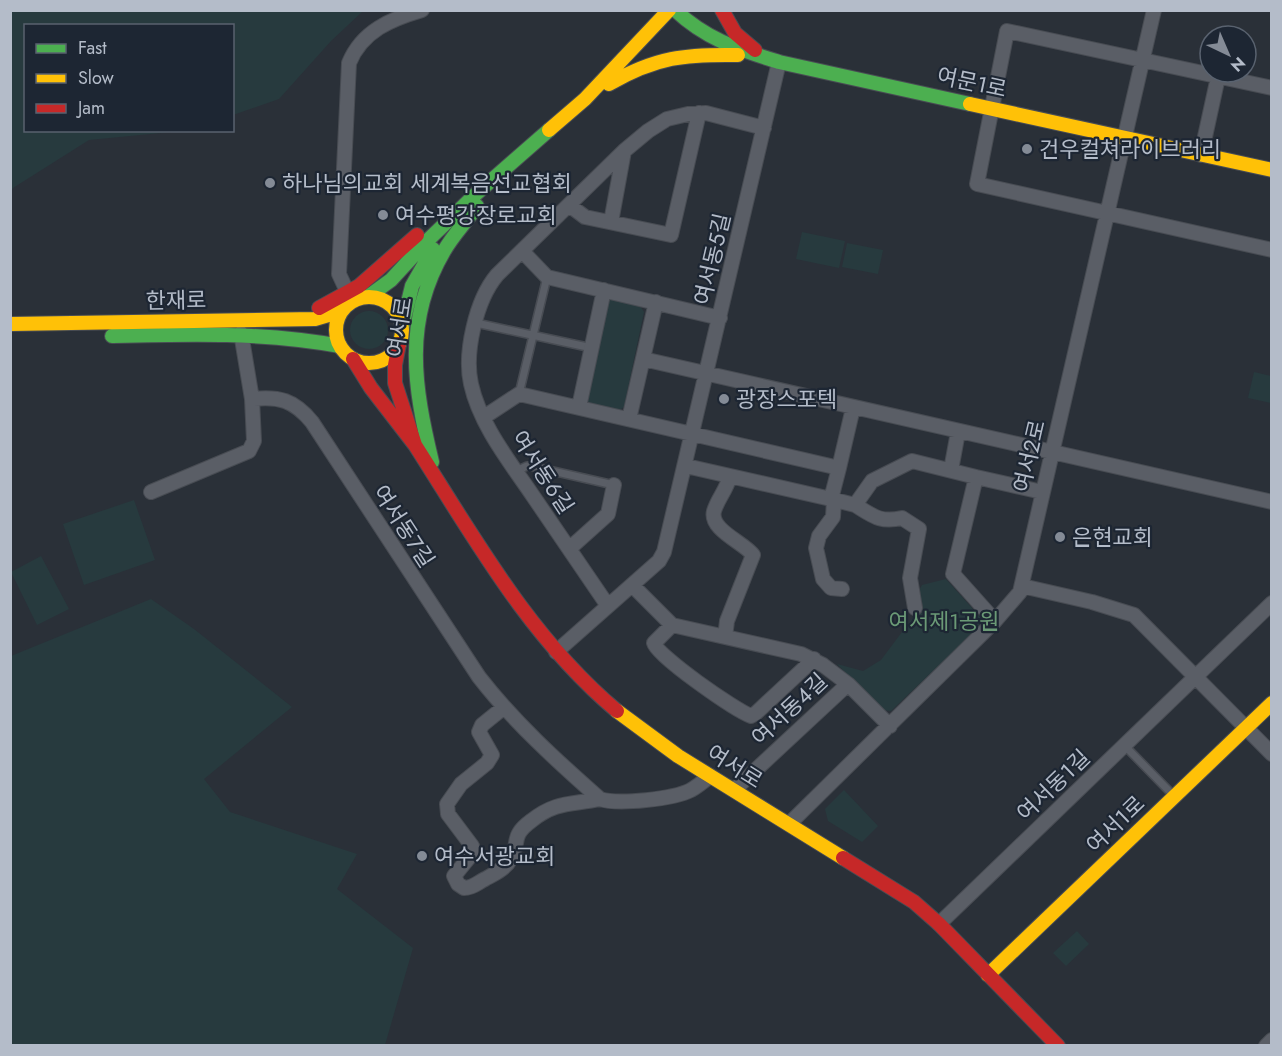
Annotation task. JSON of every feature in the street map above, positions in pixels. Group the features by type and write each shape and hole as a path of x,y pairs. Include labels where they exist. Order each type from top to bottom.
{"street":[{"path":"347,302 339,274 349,63 361,44 382,24 422,10"},
{"name":"여서로","path":"402,327 412,286 424,263 448,231 502,171 585,99 669,10"},
{"name":"여문1로","path":"675,10 689,25 716,42 779,62 1272,170"},
{"path":"722,10 735,33 761,56"},
{"name":"여서2로","path":"789,824 995,621 1013,602 1022,586 1154,10"},
{"path":"1198,72 1007,31 977,184 1272,250"},
{"path":"585,99 639,67 664,58 691,54 761,56"},
{"name":"여서동5길","path":"556,652 662,557 686,466 779,62"},
{"path":"1201,155 1216,84"},
{"path":"1254,84 1272,88"},
{"path":"569,205 585,217 671,235 699,113"},
{"name":"여서동6길","path":"608,606 500,447 474,394 468,366 482,301 489,286 522,251 624,151 667,119 699,113 764,128"},
{"path":"611,222 624,151"},
{"path":"347,302 369,296 385,300 392,305 397,311 402,327 399,344 394,351 379,361 362,362 353,359 340,346 336,329 347,302 364,282 459,198 479,196"},
{"name":"여서로","path":"369,296 391,280 427,241 479,196"},
{"name":"여서로","path":"435,476 415,389 413,351 424,298 439,261 479,196"},
{"path":"522,251 547,277 720,318"},
{"path":"579,407 604,290"},
{"name":"한재로","path":"10,324 315,319 347,302"},
{"path":"629,419 656,302"},
{"path":"151,492 249,451 254,441 252,399 241,333"},
{"name":"한재로","path":"10,337 241,333 298,338 340,346"},
{"name":"여서로","path":"399,344 395,365 395,383 415,445"},
{"name":"여서로","path":"353,359 378,398 415,445 532,624 584,681 627,719 710,776 904,896 939,924 1049,1040 1058,1046"},
{"path":"643,359 1272,502"},
{"name":"여서동6길","path":"484,417 519,394 839,468"},
{"name":"여서동7길","path":"252,399 275,398 286,401 299,409 312,422 479,677 503,708 600,799"},
{"path":"842,589 831,588 824,580 816,548 818,537 834,516 832,499 853,408"},
{"path":"951,470 958,432"},
{"path":"855,505 872,481 908,462 917,462 1042,492"},
{"path":"686,466 855,505 881,520 891,521 902,518 920,529 910,578 915,608"},
{"path":"725,637 727,621 753,555 725,532 714,519 714,512 727,487 729,476"},
{"path":"976,477 953,574 995,621"},
{"name":"여서동6길","path":"569,549 608,514 614,485"},
{"path":"632,585 672,625"},
{"path":"1022,586 1129,612 1139,619 1272,754"},
{"name":"여서동1길","path":"939,924 1272,603"},
{"name":"여서동4길","path":"814,659 756,714 751,716 684,671 656,648 654,642 672,625 814,659 848,684 890,726"},
{"name":"여서동4길","path":"734,790 848,684"},
{"name":"여서1로","path":"988,975 1272,703"},
{"path":"503,708 482,725 479,732 490,751 492,757 490,761 461,784 447,804 448,814 472,846 471,855 454,876 458,884 464,888 472,888 504,867 514,854 520,830 546,810 557,805 578,804 600,799 626,802 682,793 695,788 710,776"},
{"path":"1266,1046 1272,1041"}],"lane":[{"name":"여서동6길","path":"519,394 547,277"},
{"path":"476,323 592,348"},
{"path":"516,471 527,466 535,467 614,485"},
{"path":"1124,746 1174,796"}],"green space":[{"path":"11,10 363,10 331,41 279,99 234,115 234,24 24,24 24,132 171,132 89,140 13,188 11,192"},
{"path":"802,232 845,241 839,268 796,259"},
{"path":"847,243 883,250 878,274 842,267"},
{"path":"615,297 639,304 644,312 624,407 615,413 592,406 586,400 609,301"},
{"path":"369,311 376,312 382,317 387,323 387,337 382,343 376,348 369,349 362,348 356,343 351,337 350,330 351,323 356,317 362,312"},
{"path":"1254,372 1271,376 1271,403 1248,398"},
{"path":"134,500 155,560 84,585 63,524"},
{"path":"41,556 69,609 37,625 11,572"},
{"name":"여서제1공원","path":"946,579 982,619 977,629 891,711 882,710 837,664 863,671 881,660 917,612 917,594 922,585"},
{"path":"151,599 194,629 292,707 204,779 230,812 357,854 337,889 413,948 385,1045 11,1045 11,656"},
{"path":"844,790 878,826 862,842 828,821 825,809"},
{"path":"1077,931 1089,944 1066,966 1053,953"}],"traffic: fast":[{"path":"675,10 711,36 737,48 779,62 970,104"},
{"path":"369,296 391,280 427,241 477,193 549,130"},
{"path":"432,462 417,381 417,329 422,303 431,277 444,251 477,206"},
{"path":"402,327 412,286 433,249"},
{"path":"112,336 255,336 340,346"}],"traffic: slow":[{"path":"549,130 585,99 669,10"},
{"path":"609,84 642,68 671,59 702,55 738,55"},
{"path":"970,104 1272,170"},
{"path":"369,297 382,299 392,307 400,317 402,330 400,343 392,353 382,361 369,363 356,361 346,353 338,343 336,330 338,317 346,307 356,299 369,297"},
{"path":"10,324 315,319 342,311"},
{"path":"988,975 1272,703"},
{"path":"617,711 678,756 843,858"}],"traffic: jam":[{"path":"722,10 735,33 755,50"},
{"path":"319,308 359,286 417,235"},
{"path":"353,359 371,388 415,445 395,383 395,365 399,344"},
{"path":"415,445 482,551 531,620 557,652 617,711"},
{"path":"843,858 914,902 939,924 1058,1046"}],"place":[{"name":"건우컬쳐라이브러리","path":"1027,149"},
{"name":"하나님의교회 세계복음선교협회","path":"270,183"},
{"name":"여수평강장로교회","path":"383,215"},
{"name":"광장스포텍","path":"724,399"},
{"name":"은현교회","path":"1060,537"},
{"name":"여수서광교회","path":"422,856"}]}
